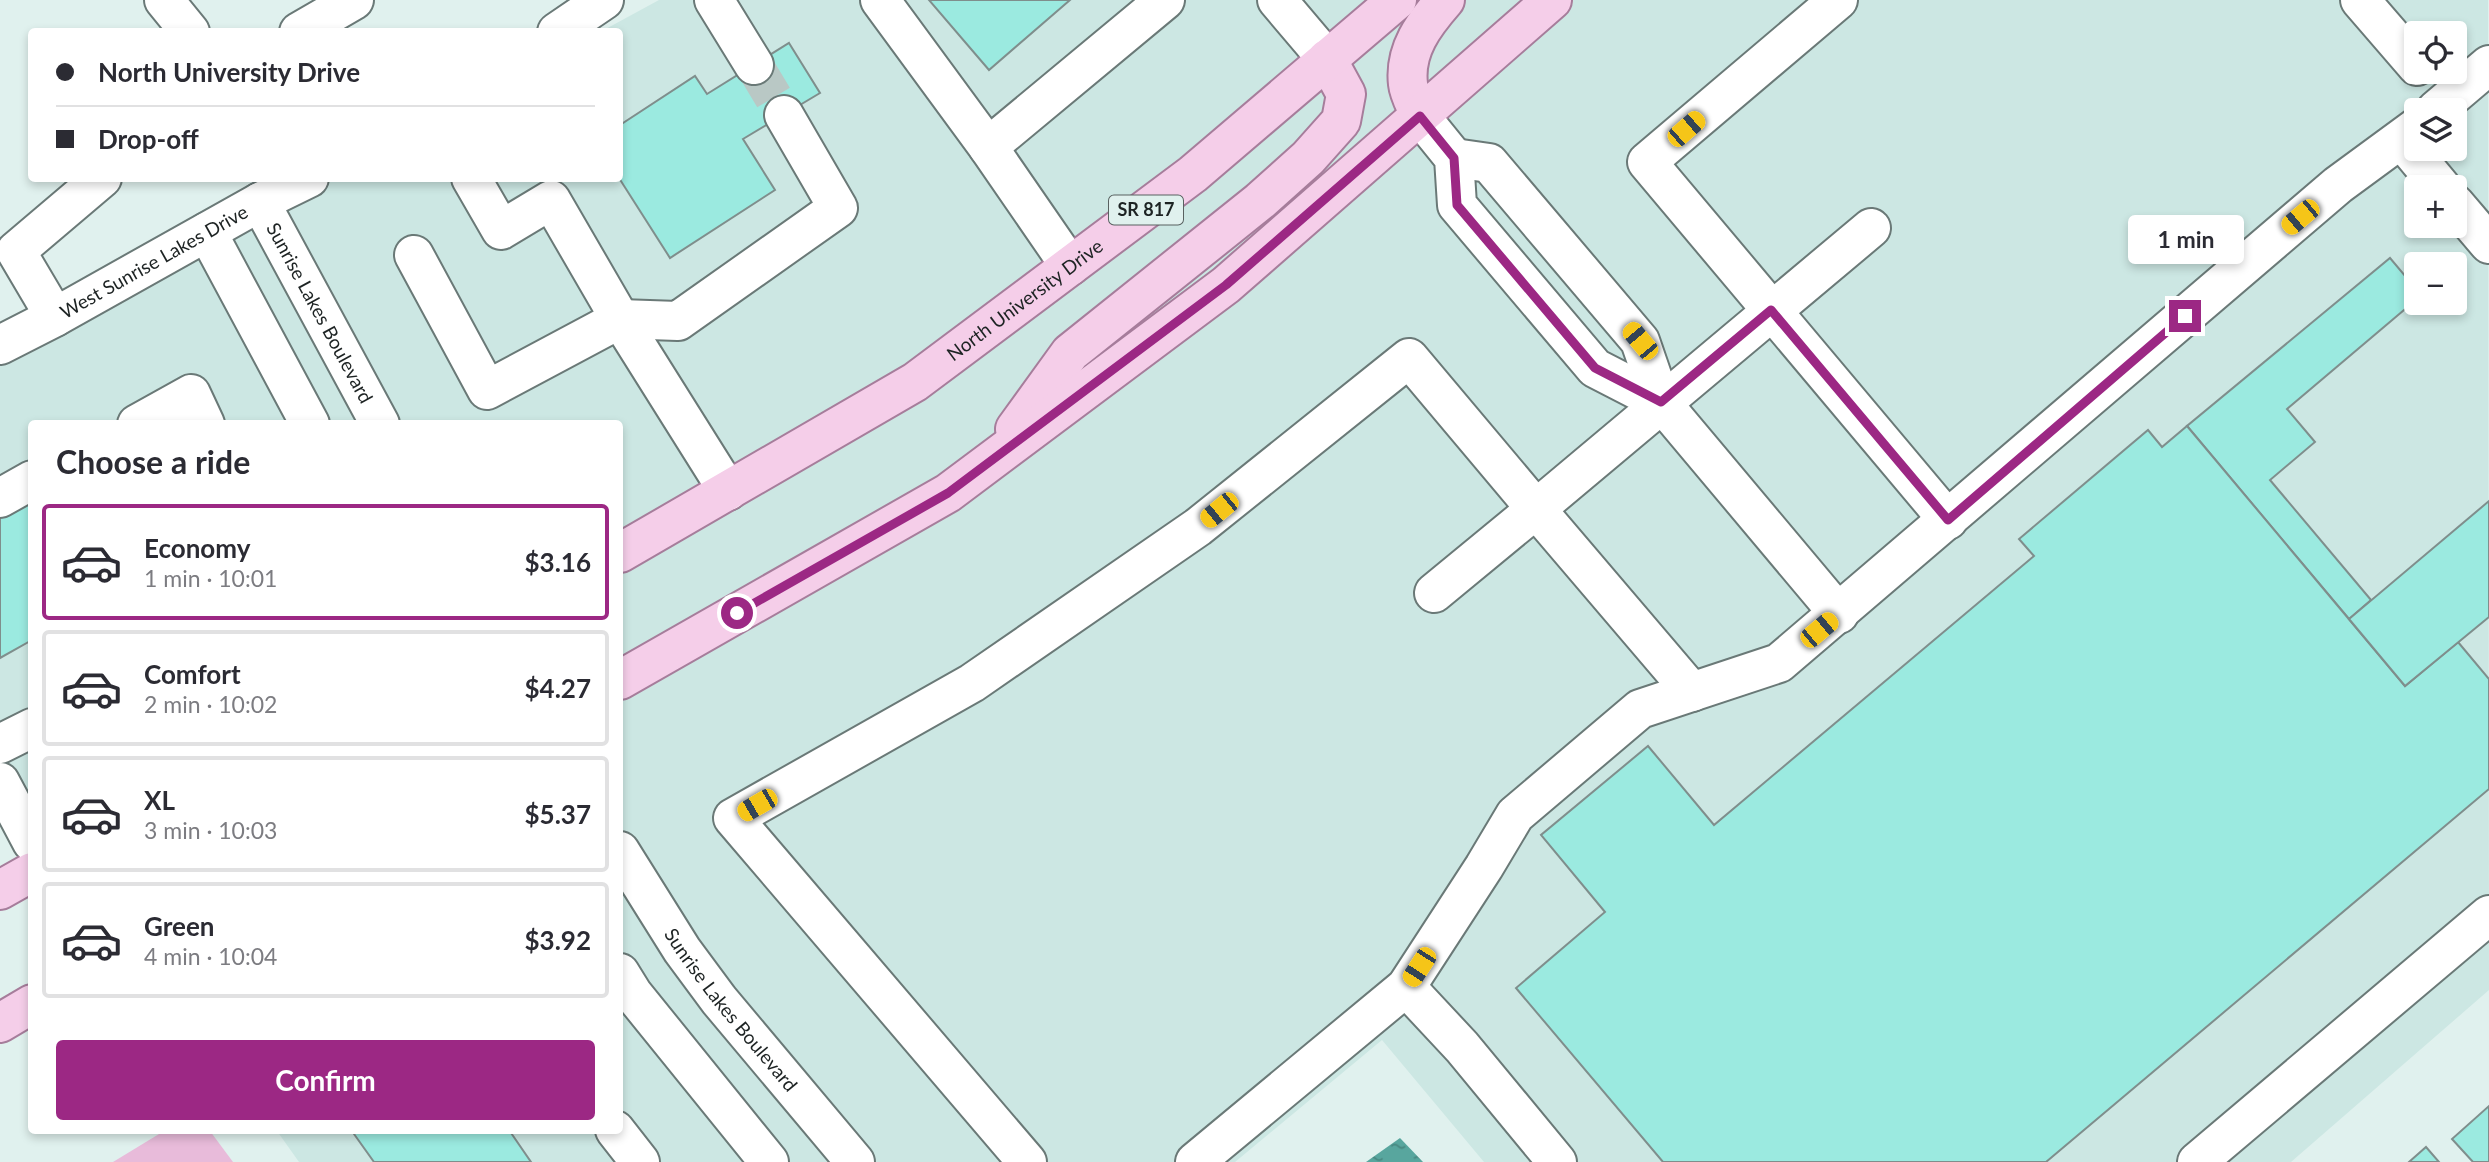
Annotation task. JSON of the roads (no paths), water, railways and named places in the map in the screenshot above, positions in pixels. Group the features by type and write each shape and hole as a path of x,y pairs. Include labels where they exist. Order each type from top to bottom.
{"main road":[{"name":"North University Drive","path":"623,551 915,382 1193,174 1397,0"},
{"path":"1420,116 1408,85 1409,58 1422,28 1445,0"},
{"path":"623,678 948,493 1226,285 1552,0"},
{"path":"993,459 1070,353 1260,201 1308,158 1341,121 1346,94 1327,59"},
{"path":"0,890 28,875"},
{"path":"0,1023 28,1006"}],"street":[{"path":"164,0 187,28"},
{"path":"306,28 354,0"},
{"path":"563,28 604,0"},
{"path":"714,0 754,65"},
{"path":"880,0 988,147 1070,266"},
{"path":"988,147 1164,0"},
{"path":"1277,0 1327,59"},
{"path":"1838,0 1647,162 1948,520"},
{"path":"2360,0 2404,51"},
{"path":"2453,98 2485,77"},
{"path":"414,255 487,390 620,319 678,321 838,208 784,115"},
{"path":"1420,116 1454,158 1457,205 1595,368 1661,402"},
{"path":"1195,1162 1406,987 1515,815 1640,709 1779,663 2327,194 2404,137"},
{"path":"1454,158 1489,163 1640,341 1661,402 1839,614"},
{"path":"55,317 16,251 97,182"},
{"name":"West Sunrise Lakes Drive","path":"0,345 300,182"},
{"path":"473,182 501,230 551,200 620,319 728,491"},
{"name":"Sunrise Lakes Boulevard","path":"260,202 378,420"},
{"path":"2467,218 2489,244"},
{"path":"1434,593 1871,228"},
{"path":"207,232 308,420"},
{"path":"1027,1162 733,818 972,684 1198,527 1409,358 1692,692"},
{"path":"144,420 191,394 203,420"},
{"path":"0,498 28,483"},
{"path":"0,744 28,730"},
{"path":"0,782 28,834"},
{"name":"Sunrise Lakes Boulevard","path":"623,856 682,950 719,1000 855,1162"},
{"path":"2197,1162 2489,915"},
{"path":"623,977 674,1046 769,1162"},
{"path":"1406,987 1462,1047 1557,1162"},
{"path":"618,1134 640,1162"}],"water":[{"path":"1400,1138 1423,1162 1366,1162"}],"tunnel":[{"path":"754,65 784,115"}]}
